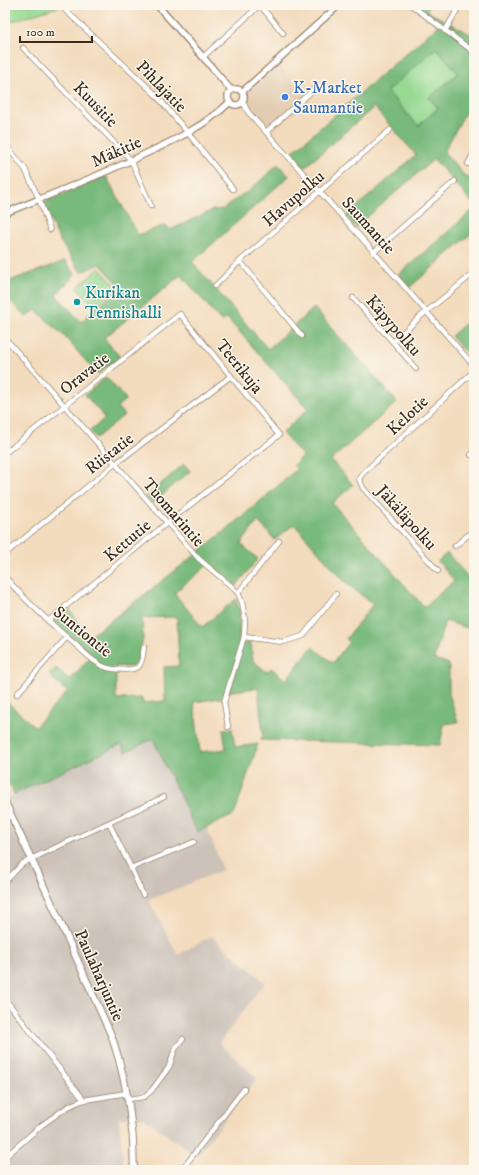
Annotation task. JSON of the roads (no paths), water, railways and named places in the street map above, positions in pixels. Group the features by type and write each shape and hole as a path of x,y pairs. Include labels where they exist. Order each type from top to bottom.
{"main road":[{"name":"Paulaharjuntie","path":"5,802 112,1037 127,1096 133,1131 134,1170"}],"street":[{"path":"157,5 231,90"},
{"path":"203,57 260,5 283,33"},
{"path":"243,91 339,5"},
{"path":"411,5 474,52"},
{"path":"446,32 460,5"},
{"name":"Pihlajatie","path":"64,9 156,94 232,189"},
{"name":"Kuusitie","path":"23,48 131,160 151,206"},
{"path":"237,88 243,91 245,96 243,102 236,105 230,102 228,96 231,90 237,88"},
{"path":"266,132 313,90"},
{"name":"Mäkitie","path":"5,213 131,160 188,133 216,114 230,102"},
{"name":"Saumantie","path":"243,102 248,112 320,191 474,366"},
{"name":"Havupolku","path":"215,286 240,261 390,130"},
{"path":"5,144 25,169 39,199 50,230"},
{"path":"468,164 474,153"},
{"path":"374,252 454,181"},
{"path":"240,261 302,336"},
{"path":"393,342 426,312 474,273"},
{"name":"Käpypolku","path":"353,298 416,370"},
{"name":"Teerikuja","path":"180,314 278,435"},
{"name":"Oravatie","path":"5,453 180,314"},
{"name":"Tuomarintie","path":"5,338 166,524 199,559 238,593"},
{"name":"Kelotie","path":"359,479 362,474 474,371"},
{"name":"Riistatie","path":"5,554 115,464 231,376"},
{"name":"Kettutie","path":"48,621 166,524 278,435"},
{"name":"Jäkäläpolku","path":"359,479 363,488 438,571"},
{"path":"455,546 474,530"},
{"path":"228,727 224,702 244,637 245,619 242,602 238,593 279,541"},
{"name":"Suntiontie","path":"5,577 17,591 48,621 93,660 105,667 130,670 137,668 141,664 144,646"},
{"path":"244,637 283,642 303,636 336,594"},
{"path":"17,694 67,637"},
{"path":"5,882 22,864 31,859 164,797"},
{"path":"109,822 143,895"},
{"path":"131,868 194,842"},
{"path":"5,999 84,1100"},
{"path":"5,1157 42,1125 66,1108 84,1100 127,1096 144,1097 152,1090 169,1067 175,1049 183,1039"},
{"path":"179,1170 187,1163 244,1089"}],"place":[{"name":"K-Market Saumantie","path":"285,97"},
{"name":"Kurikan Tennishalli","path":"77,302"}]}
